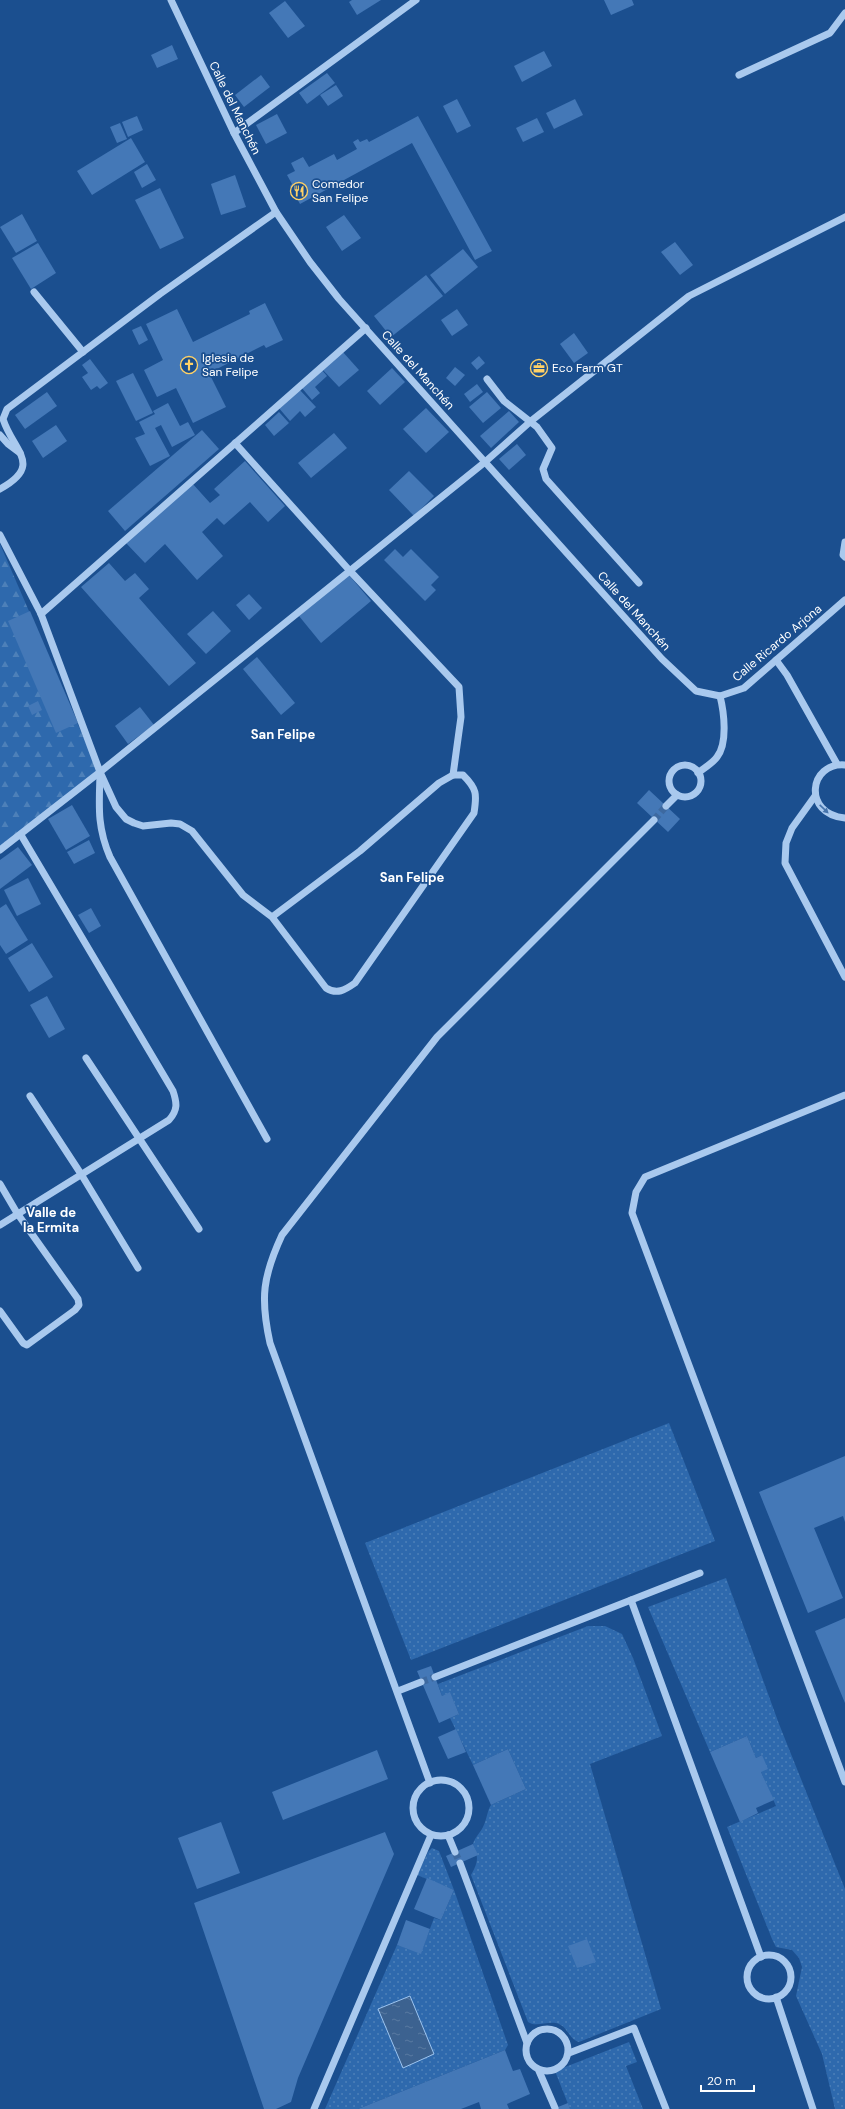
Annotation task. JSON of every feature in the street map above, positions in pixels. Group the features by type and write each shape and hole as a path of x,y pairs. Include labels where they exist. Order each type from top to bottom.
{"street":[{"name":"Calle del Manchén","path":"171,0 234,133 276,212 335,294 662,659 696,691 720,696"},
{"path":"234,133 416,0"},
{"path":"739,75 830,33 845,13"},
{"path":"0,489 13,482 21,473 23,461 21,454 4,424 3,414 12,405 169,288 276,212"},
{"path":"0,850 21,835 350,571 485,462 531,421 689,296 845,217"},
{"path":"34,292 83,352"},
{"path":"41,614 366,328"},
{"path":"487,379 504,400 531,421 552,448 543,469 546,479 640,583"},
{"path":"0,434 8,444 21,454"},
{"path":"235,443 350,571 459,687 461,717 453,775"},
{"path":"0,535 41,614 100,772 116,806 126,818 143,826 162,823 180,824 192,831 243,895 272,917 326,988 332,992 344,991 355,983 474,813 476,799 474,786 463,775 453,775 439,783 360,850 272,917"},
{"path":"845,542 843,555 845,557"},
{"name":"Calle Ricardo Arjona","path":"720,696 744,688 845,600"},
{"path":"776,660 787,675 841,764 824,770 816,782 815,796 821,809 833,817 845,818"},
{"path":"698,774 718,757 724,722 720,696"},
{"path":"687,766 695,769 700,776 700,785 696,793 688,797 677,795 672,790 669,782 672,773 678,767 687,766"},
{"path":"100,772 98,813 100,828 110,858 267,1139"},
{"path":"666,806 677,795"},
{"path":"815,796 792,828 786,843 785,863 845,977"},
{"path":"430,1782 270,1342 264,1315 264,1288 270,1261 282,1235 437,1037 654,820"},
{"path":"0,1225 17,1213 169,1120 176,1113 177,1102 173,1091 21,835"},
{"path":"86,1058 140,1138 199,1230"},
{"path":"845,1095 645,1177 636,1192 632,1213 845,1782"},
{"path":"30,1096 81,1174 138,1268"},
{"path":"0,1184 17,1213 78,1299 79,1305 75,1310 27,1345 23,1344 0,1311"},
{"path":"435,1676 700,1573"},
{"path":"631,1600 761,1957"},
{"path":"398,1691 421,1682"},
{"path":"441,1780 451,1782 460,1788 466,1797 469,1808 467,1818 461,1827 448,1835 431,1835 422,1829 415,1820 413,1809 415,1798 420,1789 430,1782 441,1780"},
{"path":"314,2109 431,1835"},
{"path":"448,1835 455,1852"},
{"path":"460,1863 526,2043 526,2054 530,2064 540,2071 549,2072 558,2069 565,2062 569,2053 567,2043 562,2034 552,2029 542,2029 532,2034 526,2043"},
{"path":"761,1957 776,1957 784,1962 789,1970 790,1980 787,1989 771,1999 761,1998 753,1992 748,1984 747,1974 750,1965 761,1957"},
{"path":"776,1997 814,2109"},
{"path":"569,2053 634,2028 666,2109"},
{"path":"540,2071 555,2108"}],"green space":[{"path":"0,544 98,771 0,847"},
{"path":"669,1423 715,1541 411,1660 365,1543"},
{"path":"726,1578 779,1724 845,1889 845,2109 835,2109 822,2054 796,1996 802,1967 799,1958 792,1950 776,1947 727,1827 776,1806 761,1772 762,1755 756,1758 747,1736 710,1752 648,1607"},
{"path":"588,1626 605,1626 622,1634 633,1658 662,1736 590,1764 661,2009 579,2042 576,2041 565,2028 559,2024 531,2024 528,2022 471,1875 477,1860 473,1844 483,1827 491,1805 526,1789 508,1749 473,1765 450,1718 459,1714 450,1693 442,1696 438,1684"},
{"path":"432,1848 439,1851 454,1890 417,1875 428,1852"},
{"path":"454,1890 508,2045 505,2050 358,2109 325,2109 397,1945 421,1953 434,1918 441,1920"},
{"path":"629,2042 637,2062 626,2066 643,2109 570,2109 555,2071"}],"water":[{"path":"410,1996 434,2054 403,2068 378,2009"}],"building":[{"path":"352,0 381,0 357,15 349,2"},
{"path":"604,0 632,0 634,5 611,15"},
{"path":"285,1 305,26 288,38 269,13"},
{"path":"172,45 178,59 157,68 151,55"},
{"path":"544,51 552,66 522,82 514,66"},
{"path":"327,73 335,83 307,104 299,93"},
{"path":"261,75 270,87 244,107 235,95"},
{"path":"336,85 343,96 328,106 320,95"},
{"path":"457,99 471,126 457,133 443,106"},
{"path":"575,99 583,115 554,129 546,113"},
{"path":"277,114 287,133 266,144 256,125"},
{"path":"137,116 143,130 128,137 122,122"},
{"path":"418,116 492,251 475,260 412,143 300,204 290,186 292,184 287,175 295,171 291,163 303,157 309,167 334,154 337,160 357,149 353,142 358,139 360,142 367,139 369,142"},
{"path":"537,118 544,132 523,142 516,128"},
{"path":"120,123 127,139 117,143 110,127"},
{"path":"131,138 145,162 92,195 77,171"},
{"path":"147,164 156,180 142,188 134,172"},
{"path":"235,175 246,207 221,215 211,184"},
{"path":"160,188 184,238 160,249 135,200"},
{"path":"22,214 37,241 16,253 0,227"},
{"path":"344,215 361,238 342,251 326,227"},
{"path":"675,242 693,265 680,275 661,252"},
{"path":"38,243 56,273 31,289 12,258"},
{"path":"463,249 478,267 445,294 430,275"},
{"path":"426,275 443,296 391,337 374,316"},
{"name":"Iglesia de San Felipe","path":"265,303 283,340 266,348 264,345 209,373 226,407 193,423 176,388 157,397 144,370 163,360 146,324 177,309 193,342 250,314 249,311"},
{"path":"457,309 468,325 452,336 441,320"},
{"path":"141,326 148,340 139,345 132,330"},
{"path":"574,333 588,353 574,363 560,344"},
{"path":"342,351 359,370 339,387 322,369"},
{"path":"479,356 485,363 477,370 471,363"},
{"path":"90,359 108,383 100,389 97,386 91,390 82,377 88,373 82,365"},
{"path":"455,367 465,375 455,386 446,378"},
{"path":"392,368 405,382 380,405 367,391"},
{"path":"321,369 327,376 315,387 320,393 312,400 301,387"},
{"path":"133,373 153,413 136,421 116,381"},
{"path":"477,384 483,392 470,402 464,394"},
{"path":"298,388 316,407 305,417 300,411 290,421 278,407"},
{"path":"47,392 57,406 25,429 15,415"},
{"path":"487,392 501,408 483,423 469,407"},
{"path":"168,403 180,426 188,422 195,435 172,447 161,425 155,428 170,456 150,466 135,438 145,434 139,422 155,414 153,411"},
{"path":"426,408 449,432 426,453 403,429"},
{"path":"509,411 519,422 491,448 480,436"},
{"path":"279,412 289,423 274,436 265,425"},
{"path":"56,425 67,441 43,458 32,441"},
{"path":"202,430 219,449 125,531 108,511"},
{"path":"334,433 347,448 311,478 298,463"},
{"path":"517,444 526,455 509,470 499,459"},
{"path":"245,461 285,506 268,522 250,502 224,525 217,518 202,532 223,556 197,580 165,544 145,563 126,543 192,483 210,503 220,495 214,489"},
{"path":"409,471 434,496 414,516 389,490"},
{"path":"395,549 403,557 411,549 439,577 431,585 436,590 425,601 384,560"},
{"path":"109,563 125,581 135,573 149,589 139,598 196,663 169,686 81,587"},
{"path":"348,574 371,601 321,643 299,616"},
{"path":"249,594 262,608 249,620 236,605"},
{"path":"30,611 78,723 56,733 8,621"},
{"path":"213,611 231,631 206,654 187,634"},
{"path":"257,657 295,703 281,715 243,669"},
{"path":"38,701 42,710 32,715 28,706"},
{"path":"140,707 154,725 128,744 115,726"},
{"path":"649,790 680,819 668,832 637,803"},
{"path":"72,805 90,836 66,850 48,819"},
{"path":"89,840 95,853 74,864 67,852"},
{"path":"18,847 32,865 0,889 0,860"},
{"path":"28,878 41,904 17,916 4,890"},
{"path":"6,904 28,940 6,954 0,945 0,908"},
{"path":"91,908 101,926 89,933 78,915"},
{"path":"32,943 53,977 29,992 8,958"},
{"path":"47,996 65,1029 49,1038 30,1005"},
{"path":"845,1456 845,1522 843,1516 814,1528 843,1598 808,1613 759,1492"},
{"path":"845,1618 845,1703 815,1631"},
{"path":"431,1666 442,1696 450,1692 459,1714 439,1723 417,1671"},
{"path":"456,1729 466,1752 448,1759 438,1737"},
{"path":"747,1736 756,1758 762,1755 768,1769 761,1772 774,1800 756,1808 758,1813 740,1822 710,1752"},
{"path":"508,1749 526,1789 491,1805 473,1765"},
{"path":"377,1750 388,1779 283,1820 272,1792"},
{"path":"221,1822 240,1873 197,1889 178,1838"},
{"path":"385,1832 394,1854 298,2078 291,2102 276,2109 264,2109 194,1903"},
{"path":"473,1844 478,1855 451,1867 446,1856"},
{"path":"427,1878 454,1890 441,1920 414,1909"},
{"path":"406,1920 430,1929 421,1954 397,1945"},
{"path":"587,1939 596,1962 577,1968 568,1946"},
{"path":"505,2050 513,2071 520,2069 530,2094 507,2104 509,2109 481,2109 479,2102 461,2109 358,2109"},
{"path":"568,2103 570,2109 553,2109"}],"tunnel":[{"path":"654,820 666,806"},
{"path":"421,1682 435,1677"},
{"path":"455,1852 460,1863"}],"place":[{"name":"Comedor San Felipe","path":"299,191"},
{"name":"Iglesia de San Felipe","path":"189,365"},
{"name":"Eco Farm GT","path":"539,368"}],"district":[{"name":"San Felipe","path":"283,734"},
{"name":"San Felipe","path":"412,877"},
{"name":"Valle de la Ermita","path":"51,1220"}]}
